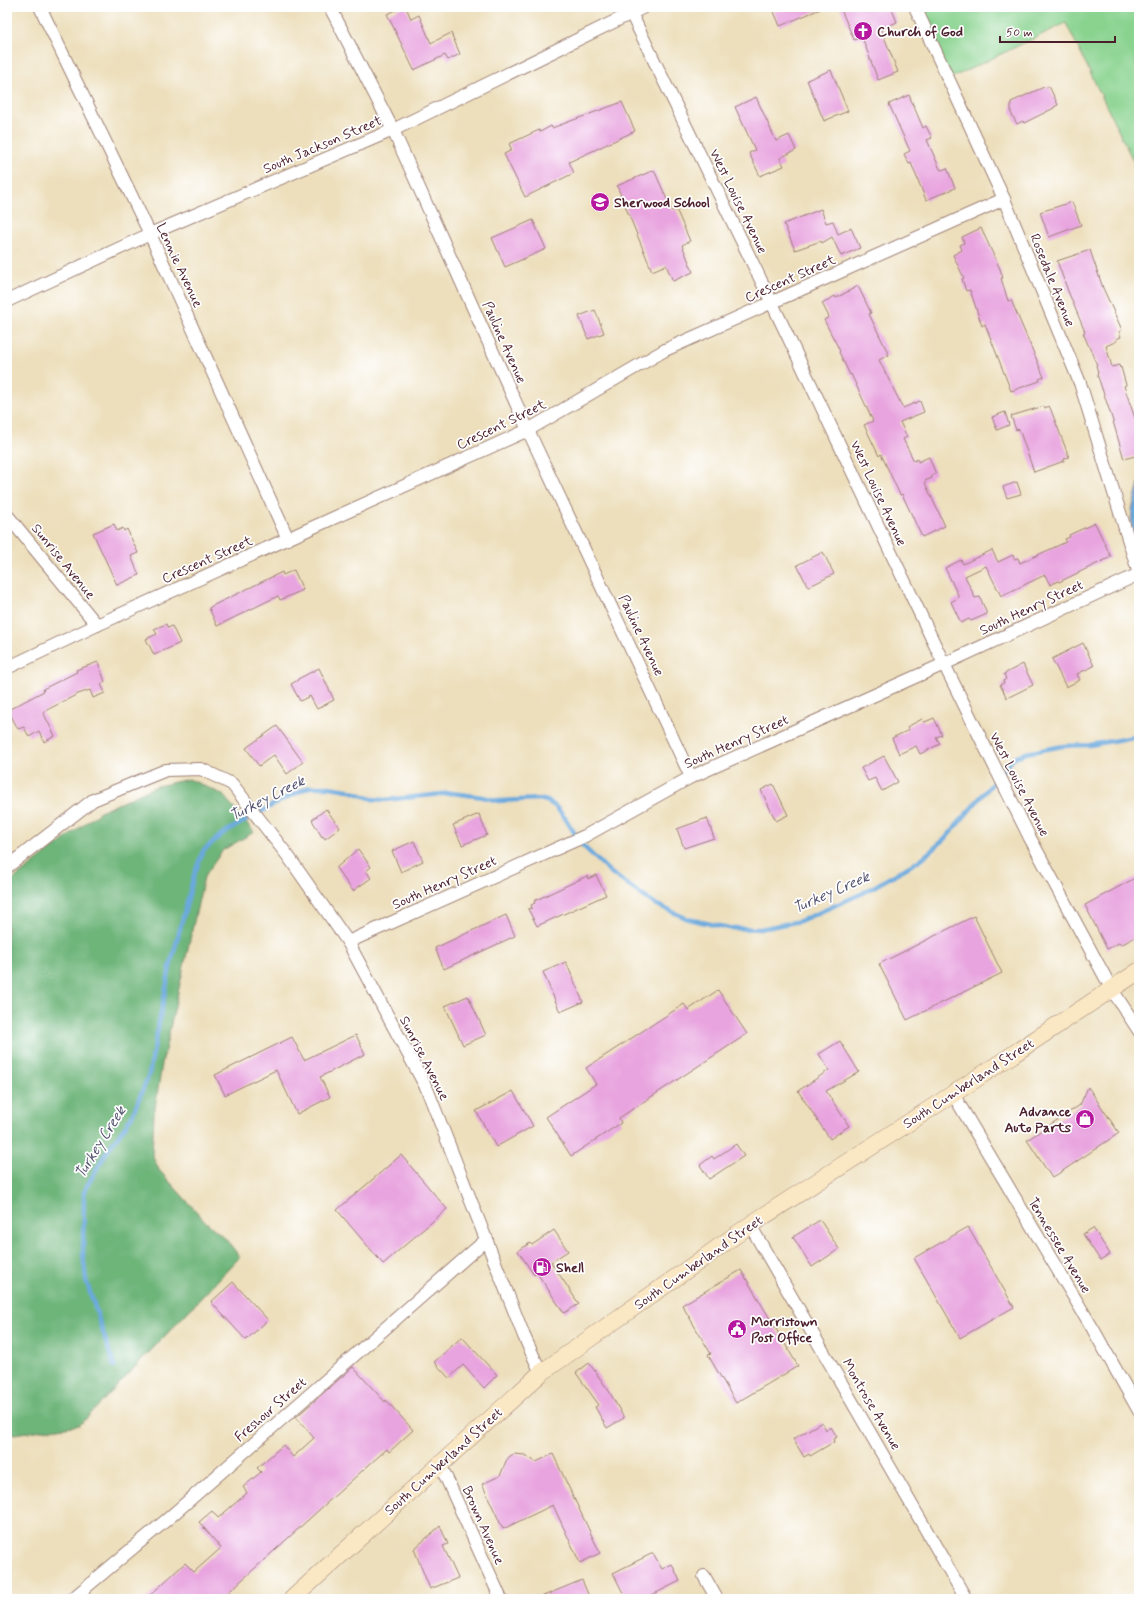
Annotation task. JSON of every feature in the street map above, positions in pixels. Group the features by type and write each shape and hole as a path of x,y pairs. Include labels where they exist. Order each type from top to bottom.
{"main road":[{"name":"South Cumberland Street","path":"292,1599 541,1373 750,1225 953,1094 1110,988 1139,971"}],"street":[{"name":"Lennie Avenue","path":"40,7 150,234 288,539"},
{"name":"Pauline Avenue","path":"330,7 393,130 528,430 691,777"},
{"name":"South Jackson Street","path":"7,301 150,234 393,130 630,10 644,7"},
{"name":"Rosedale Avenue","path":"915,7 1004,199 1080,383 1139,574"},
{"name":"West Louise Avenue","path":"630,10 944,664 1030,838 1110,988 1139,1031"},
{"name":"Crescent Street","path":"7,668 97,625 528,430 665,350 1004,199"},
{"name":"Sunrise Avenue","path":"7,515 97,625"},
{"name":"South Henry Street","path":"348,942 585,836 691,777 944,664 1139,574"},
{"name":"Sunrise Avenue","path":"7,867 93,800 166,770 201,768 232,784 288,856 348,942 427,1089 524,1336 541,1373"},
{"name":"Tennessee Avenue","path":"953,1094 1093,1329 1139,1411"},
{"name":"Montrose Avenue","path":"750,1225 966,1599"},
{"name":"Freshour Street","path":"72,1599 176,1512 487,1239"},
{"name":"Brown Avenue","path":"440,1464 501,1599"},
{"path":"704,1576 717,1599"}],"green space":[{"path":"915,7 1139,7 1139,173 1066,23 949,79"},
{"path":"189,779 222,794 254,832 223,850 204,877 162,1064 154,1114 152,1154 159,1170 206,1222 226,1239 240,1257 80,1425 14,1434 7,1432 7,884 100,812 157,786"}],"water":[{"path":"1139,483 1138,554 1131,531 1132,510"}],"building":[{"path":"406,7 411,19 419,15 431,43 451,33 460,54 448,60 445,55 414,70 387,14"},
{"path":"772,7 825,7 780,26"},
{"path":"840,7 891,7 897,22 881,29 898,72 878,80 862,37 854,40"},
{"path":"831,70 848,111 824,121 807,80"},
{"path":"1049,86 1058,105 1024,123 1023,121 1017,124 1011,113 1011,102"},
{"path":"909,95 923,128 926,126 932,138 927,140 940,169 942,170 947,168 955,188 926,200 911,163 909,164 904,154 910,151 889,104"},
{"path":"756,97 776,141 789,135 796,150 780,158 784,166 760,176 749,153 755,150 735,107"},
{"path":"622,102 635,131 569,162 574,173 525,197 504,154 512,150 509,144 539,130 540,132 551,126 552,128"},
{"path":"654,170 672,211 676,209 690,241 682,245 693,272 673,281 666,265 652,271 617,186"},
{"path":"1072,202 1081,225 1049,237 1040,212"},
{"path":"821,209 826,223 833,221 838,234 851,228 860,248 841,256 832,237 822,243 821,241 795,250 784,224"},
{"path":"533,220 546,249 505,267 492,238"},
{"path":"981,228 1000,269 1003,278 1001,278 1008,301 1011,300 1044,377 1039,379 1040,381 1011,391 985,324 982,326 970,290 966,291 962,279 964,278 953,255 962,250 960,245 964,243 962,237"},
{"path":"1090,250 1103,288 1122,330 1119,332 1121,337 1116,339 1117,341 1106,346 1112,367 1119,365 1120,368 1121,367 1126,385 1124,386 1139,430 1139,455 1124,459 1097,374 1097,365 1083,333 1085,332 1057,261"},
{"path":"858,286 871,313 869,314 889,355 879,360 903,408 920,401 924,412 900,422 907,437 903,439 914,461 918,459 918,462 929,457 936,474 931,476 932,478 925,481 925,483 945,526 922,537 902,494 900,495 881,454 879,456 864,425 873,421 824,320 829,317 822,303 835,296 836,298"},
{"path":"595,310 604,333 588,339 579,316"},
{"path":"1044,406 1045,408 1049,406 1051,410 1069,457 1064,459 1064,461 1034,472 1019,429 1016,430 1011,416"},
{"path":"1005,412 1009,425 997,430 992,417"},
{"path":"1017,482 1021,494 1007,498 1003,487"},
{"path":"1095,523 1111,557 1059,582 1058,581 1050,585 1045,575 1001,596 986,566 965,576 975,598 980,597 987,614 971,621 969,619 961,623 951,602 959,597 945,568 961,560 963,564 992,550 998,562 1013,555 1014,559 1018,558 1020,563 1066,542 1065,539 1070,537 1069,535"},
{"path":"114,524 117,531 123,528 124,531 127,529 138,553 131,556 139,575 117,585 93,533"},
{"path":"823,552 834,574 808,587 797,565"},
{"path":"294,570 303,590 280,600 278,596 217,626 209,608 210,607 282,572 283,575"},
{"path":"166,624 168,628 172,626 180,643 154,655 146,639 157,634 154,629"},
{"path":"1083,643 1094,666 1077,674 1080,680 1066,687 1052,659"},
{"path":"98,662 105,682 101,684 105,693 93,698 90,690 78,694 43,712 55,736 44,742 39,731 29,737 24,727 18,729 8,710 44,691 43,689 77,672 76,670"},
{"path":"1023,664 1033,685 1007,698 1000,685 1004,683 1003,681 1006,679 1004,674"},
{"path":"319,668 334,700 317,709 310,696 300,701 291,684"},
{"path":"934,718 942,735 936,737 940,744 920,754 916,746 899,754 892,738 909,730 907,727 922,719 925,722"},
{"path":"277,726 303,762 287,774 274,755 259,766 246,748"},
{"path":"884,756 898,782 882,791 875,778 868,781 861,768"},
{"path":"773,784 788,815 776,821 761,790"},
{"path":"326,809 340,828 325,839 323,836 322,837 312,820"},
{"path":"479,814 487,835 462,845 453,825"},
{"path":"707,818 714,838 684,848 677,829"},
{"path":"414,841 423,861 401,872 392,851"},
{"path":"358,849 371,867 366,871 371,878 353,891 336,868"},
{"path":"596,875 606,895 537,926 528,909 532,908 531,905 535,903 534,901 587,876 588,879"},
{"path":"1139,876 1139,935 1121,945 1119,943 1107,949 1085,905"},
{"path":"506,915 515,936 444,969 435,948"},
{"path":"974,916 1002,973 907,1020 879,964"},
{"path":"566,962 583,1002 560,1012 543,972"},
{"path":"718,990 747,1034 619,1118 621,1123 571,1156 546,1117 596,1084 586,1068 684,1004 688,1010"},
{"path":"468,996 486,1035 463,1045 445,1006"},
{"path":"356,1035 365,1054 320,1077 330,1097 297,1114 276,1070 225,1095 215,1075 292,1037 304,1060"},
{"path":"840,1041 859,1072 826,1091 849,1126 830,1139 798,1091 829,1070 819,1054"},
{"name":"Advance Auto Parts","path":"1088,1087 1119,1133 1052,1178 1027,1140 1080,1105"},
{"path":"513,1091 533,1126 496,1147 476,1111"},
{"path":"736,1144 744,1156 709,1179 700,1165 712,1156 714,1159"},
{"path":"401,1155 447,1209 383,1264 337,1210"},
{"path":"820,1220 839,1249 812,1267 793,1237"},
{"path":"968,1227 1014,1307 960,1338 914,1258"},
{"path":"1093,1228 1110,1254 1100,1260 1083,1234"},
{"name":"Shell","path":"554,1230 568,1251 551,1262 579,1304 564,1313 537,1273 534,1275 518,1251 530,1243 532,1245"},
{"name":"Morristown Post Office","path":"741,1270 798,1366 736,1403 708,1355 711,1354 682,1305"},
{"path":"233,1282 268,1320 246,1340 211,1302"},
{"path":"462,1337 497,1375 484,1388 463,1365 449,1378 434,1362"},
{"path":"589,1363 609,1391 624,1418 607,1428 595,1407 599,1405 576,1373"},
{"path":"353,1367 413,1430 389,1452 387,1449 362,1471 221,1599 146,1599 185,1563 194,1572 221,1548 199,1522 212,1511 218,1518 247,1493 243,1487 261,1472 257,1468 283,1445 293,1457 314,1438 296,1417"},
{"path":"822,1422 826,1430 831,1427 837,1437 833,1439 834,1442 810,1456 809,1454 804,1457 793,1439"},
{"path":"514,1454 525,1455 536,1462 553,1454 600,1553 580,1563 553,1505 503,1529 482,1484 500,1476 506,1461"},
{"path":"440,1526 448,1544 443,1546 458,1578 430,1589 414,1549"},
{"path":"653,1553 662,1569 672,1564 680,1581 644,1599 626,1599 613,1573"},
{"path":"582,1580 590,1599 536,1599"}],"waterway":[{"name":"Turkey Creek","path":"114,1366 86,1280 83,1254 84,1191 106,1153 132,1116 149,1074 170,967 194,875 203,851 222,834 280,801 309,787 329,787 348,790 372,799 385,800 452,793 483,797 499,801 539,799 547,801 555,806 565,818 582,845 610,872 653,903 688,919 729,928 760,929 800,921 863,893 920,860 945,839 1014,758 1026,753 1063,746 1090,745 1139,736"}],"place":[{"name":"Church of God","path":"863,31"},
{"name":"Sherwood School","path":"600,202"},
{"name":"Advance Auto Parts","path":"1085,1119"},
{"name":"Shell","path":"542,1267"},
{"name":"Morristown Post Office","path":"737,1329"}]}
